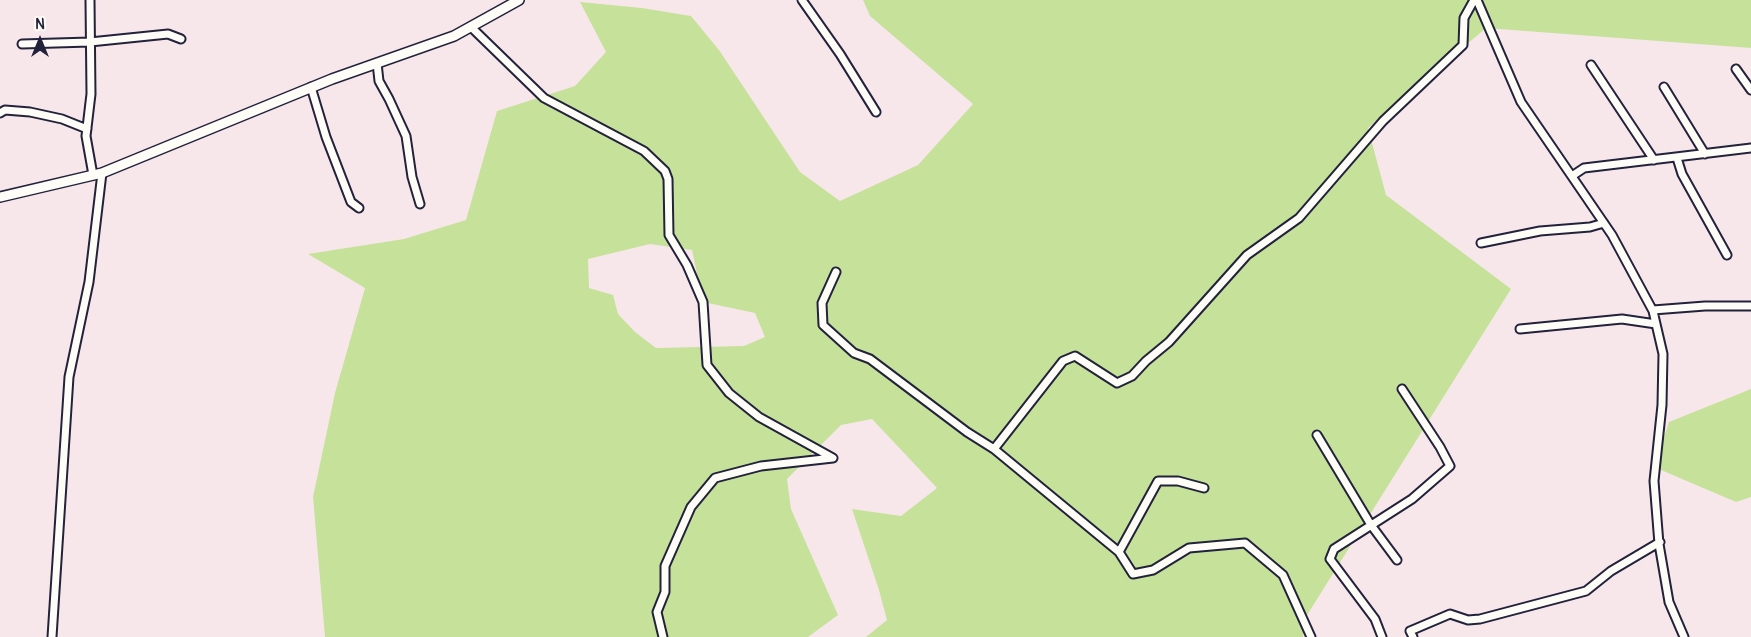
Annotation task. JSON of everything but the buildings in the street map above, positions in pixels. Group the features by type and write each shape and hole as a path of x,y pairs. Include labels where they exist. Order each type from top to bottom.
{"street":[{"path":"52,637 69,377 89,282 97,174 86,142 91,94 90,0"},
{"path":"0,198 97,174 310,87 472,28 519,0"},
{"path":"802,0 840,54 876,112"},
{"path":"1476,0 1521,102 1604,222 1653,310 1663,354 1662,405 1654,481 1659,543 1669,602 1684,637"},
{"path":"994,449 1063,361 1075,356 1117,383 1132,376 1146,361 1169,342 1247,255 1299,218 1383,121 1463,45 1464,18 1476,0"},
{"path":"472,28 544,98 644,151 665,170 668,179 669,235 687,265 703,302 707,365 729,394 759,417 833,458 761,466 715,478 691,507 665,566 665,592 657,612 663,637"},
{"path":"22,44 90,42 168,34 181,39"},
{"path":"377,63 379,81 390,99 406,136 412,177 420,204"},
{"path":"1591,65 1654,160"},
{"path":"1736,69 1751,90"},
{"path":"310,87 326,137 351,202 359,208"},
{"path":"1664,87 1705,154"},
{"path":"0,113 4,110 30,112 62,119 86,129"},
{"path":"1572,176 1584,168 1751,148"},
{"path":"1678,158 1682,174 1727,255"},
{"path":"1481,244 1540,232 1590,227 1604,222"},
{"path":"836,272 822,303 823,325 854,353 870,359 967,432 994,449 1119,552 1133,574 1153,570 1189,548 1245,543 1283,575 1311,637"},
{"path":"1653,310 1705,306 1751,306"},
{"path":"1520,329 1622,319 1656,324"},
{"path":"1382,637 1375,619 1330,558 1334,549 1412,498 1450,466 1440,447 1402,389"},
{"path":"1317,435 1371,525 1397,560"},
{"path":"1119,552 1158,481 1178,481 1204,488"},
{"path":"1413,637 1410,631 1450,614 1468,620 1480,619 1586,591 1610,570 1659,543"}],"green space":[{"path":"863,0 1751,0 1751,48 1486,28 1368,128 1386,195 1511,289 1304,620 1303,637 866,637 887,620 852,509 901,516 937,488 872,419 841,425 787,479 791,509 838,615 808,637 325,637 313,497 335,393 365,288 308,254 404,239 466,220 497,111 575,86 606,52 580,2 642,8 691,16 719,50 800,172 840,201 918,165 973,104 870,16","holes":["650,244 692,250 703,302 755,313 765,337 744,346 656,348 635,332 618,314 613,295 589,288 588,259"]},
{"path":"1751,389 1751,497 1736,502 1654,467 1669,422"}]}
